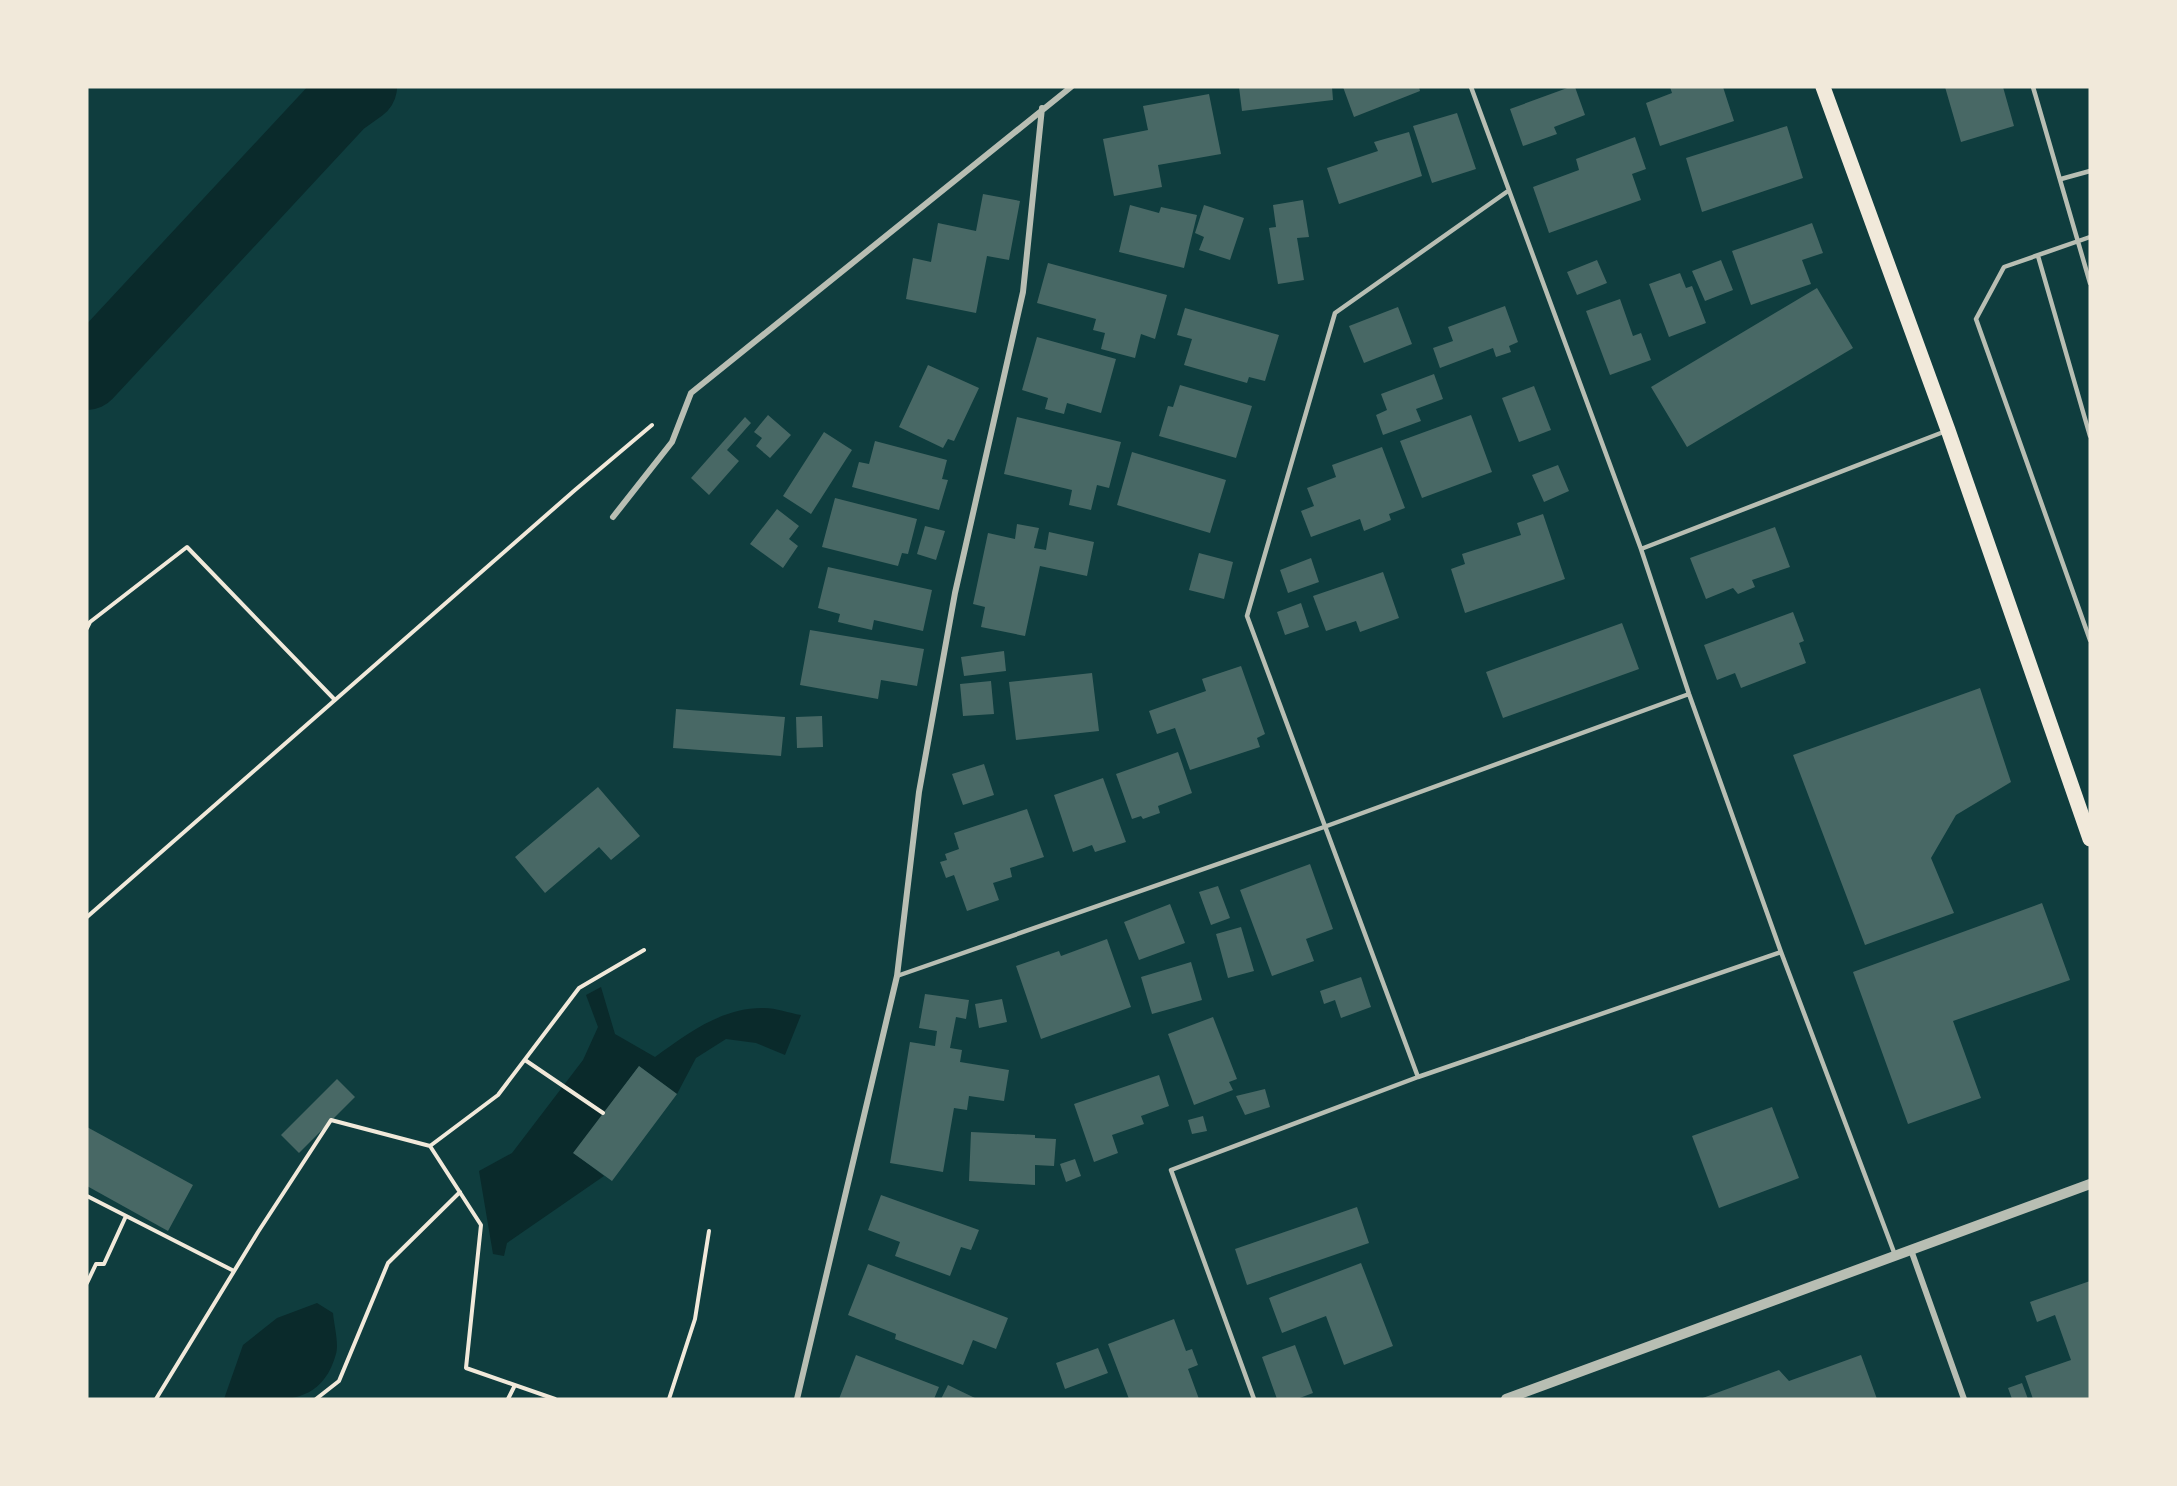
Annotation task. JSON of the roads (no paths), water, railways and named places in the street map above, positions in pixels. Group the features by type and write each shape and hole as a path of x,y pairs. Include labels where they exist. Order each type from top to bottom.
{"main road":[{"path":"1823,87 1948,429 2090,839"}],"street":[{"path":"613,517 672,442 691,393 1042,108 1071,87"},
{"path":"797,1399 897,976 920,792 955,593 1023,292 1042,108"},
{"path":"1506,1399 2090,1184"},
{"path":"1911,1250 1964,1399"}],"lane":[{"path":"1471,87 1641,549 1689,694 1781,952 1895,1256"},
{"path":"2033,87 2090,283"},
{"path":"2061,179 2090,171"},
{"path":"1418,1077 1247,616 1335,313 1509,191"},
{"path":"2090,237 2004,267 1976,319 2090,640"},
{"path":"2038,256 2090,436"},
{"path":"1641,549 1948,429"},
{"path":"897,976 1324,827 1689,694"},
{"path":"1254,1399 1171,1170 1418,1077 1781,952"}],"water":[{"path":"601,987 615,1034 655,1057 706,1023 734,1012 764,1008 801,1015 785,1055 756,1043 726,1039 696,1058 677,1094 639,1066 574,1153 604,1176 507,1243 504,1256 493,1254 479,1171 512,1153 583,1060 598,1027 586,995"},
{"path":"317,1303 333,1313 337,1345 336,1354 328,1373 318,1386 306,1394 291,1398 224,1399 243,1345 277,1318"}],"waterway":[{"path":"87,375 341,102 362,87"}]}
